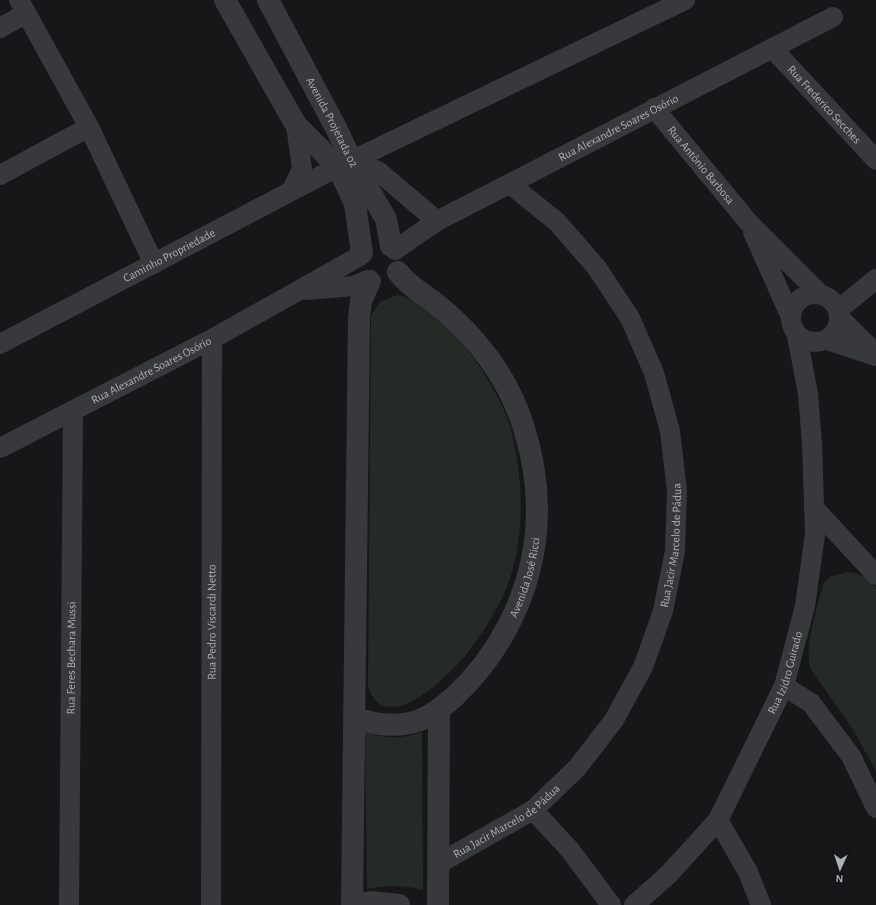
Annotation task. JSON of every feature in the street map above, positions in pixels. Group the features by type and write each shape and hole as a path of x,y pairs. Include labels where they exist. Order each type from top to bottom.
{"street":[{"name":"Avenida Projetada 02","path":"225,0 296,125 302,169 292,190"},
{"name":"Avenida Projetada 02","path":"268,0 336,128 355,204 361,255"},
{"name":"Caminho Propriedade","path":"0,344 292,190 685,0"},
{"path":"0,28 22,7 89,127 154,264"},
{"name":"Rua Alexandre Soares Osório","path":"398,254 437,221 833,17"},
{"name":"Rua Frederico Secches","path":"772,48 876,160"},
{"name":"Rua Antônio Barbosa","path":"654,108 748,223 821,294"},
{"name":"Avenida Projetada 02","path":"296,125 345,164 386,219 398,254"},
{"path":"0,175 89,127"},
{"path":"345,164 378,171 437,221"},
{"name":"Rua Jacir Marcelo de Pádua","path":"438,864 533,810 577,768 614,720 643,668 663,611 675,551 677,491 670,431 654,373 630,318 597,268 562,228 510,184"},
{"name":"Rua Antônio Barbosa","path":"748,223 790,315"},
{"path":"378,243 398,254 394,278 387,282 378,284 369,281 361,272 361,255 372,244 378,243"},
{"name":"Avenida José Ricci","path":"355,718 372,724 395,726 418,721 439,710 468,684 493,652 512,618 526,581 535,542 537,502 533,462 523,424 507,387 486,354 460,324 429,298 405,283 398,254"},
{"name":"Rua Alexandre Soares Osório","path":"0,448 212,339 301,291 361,255"},
{"path":"821,342 833,334 838,327 839,314 876,279"},
{"path":"369,281 362,300 359,318 352,905 371,902 399,905"},
{"name":"Rua Alexandre Soares Osório","path":"301,291 354,286 369,281"},
{"path":"813,294 821,294 828,298 839,314 876,355 821,342 806,341 797,336 793,330 790,315 798,300 813,294"},
{"name":"Rua Izidro Guirado","path":"634,905 668,875 718,820 784,686 805,606 815,534 812,443 808,394 797,336"},
{"name":"Rua Pedro Viscardi Netto","path":"211,905 212,339"},
{"name":"Rua Izidro Guirado","path":"808,394 821,342"},
{"name":"Rua Feres Bechara Mussi","path":"69,905 73,411"},
{"path":"814,508 876,575"},
{"path":"784,686 810,703 851,756 876,808"},
{"path":"438,905 439,710"},
{"path":"533,810 570,850 612,905"},
{"path":"718,820 748,872 761,905"}],"shaded area":[{"path":"398,295 418,303 449,329 473,357 492,387 501,403 511,429 519,476 521,510 518,543 508,585 499,605 482,634 448,674 434,686 418,698 403,705 389,707 377,702 368,687 371,315 381,301"},
{"path":"847,572 863,577 870,581 876,588 876,771 852,728 811,670 809,660 812,627 823,584 830,577"},
{"path":"365,732 387,737 400,737 422,732 423,890 395,886 367,889"}]}
